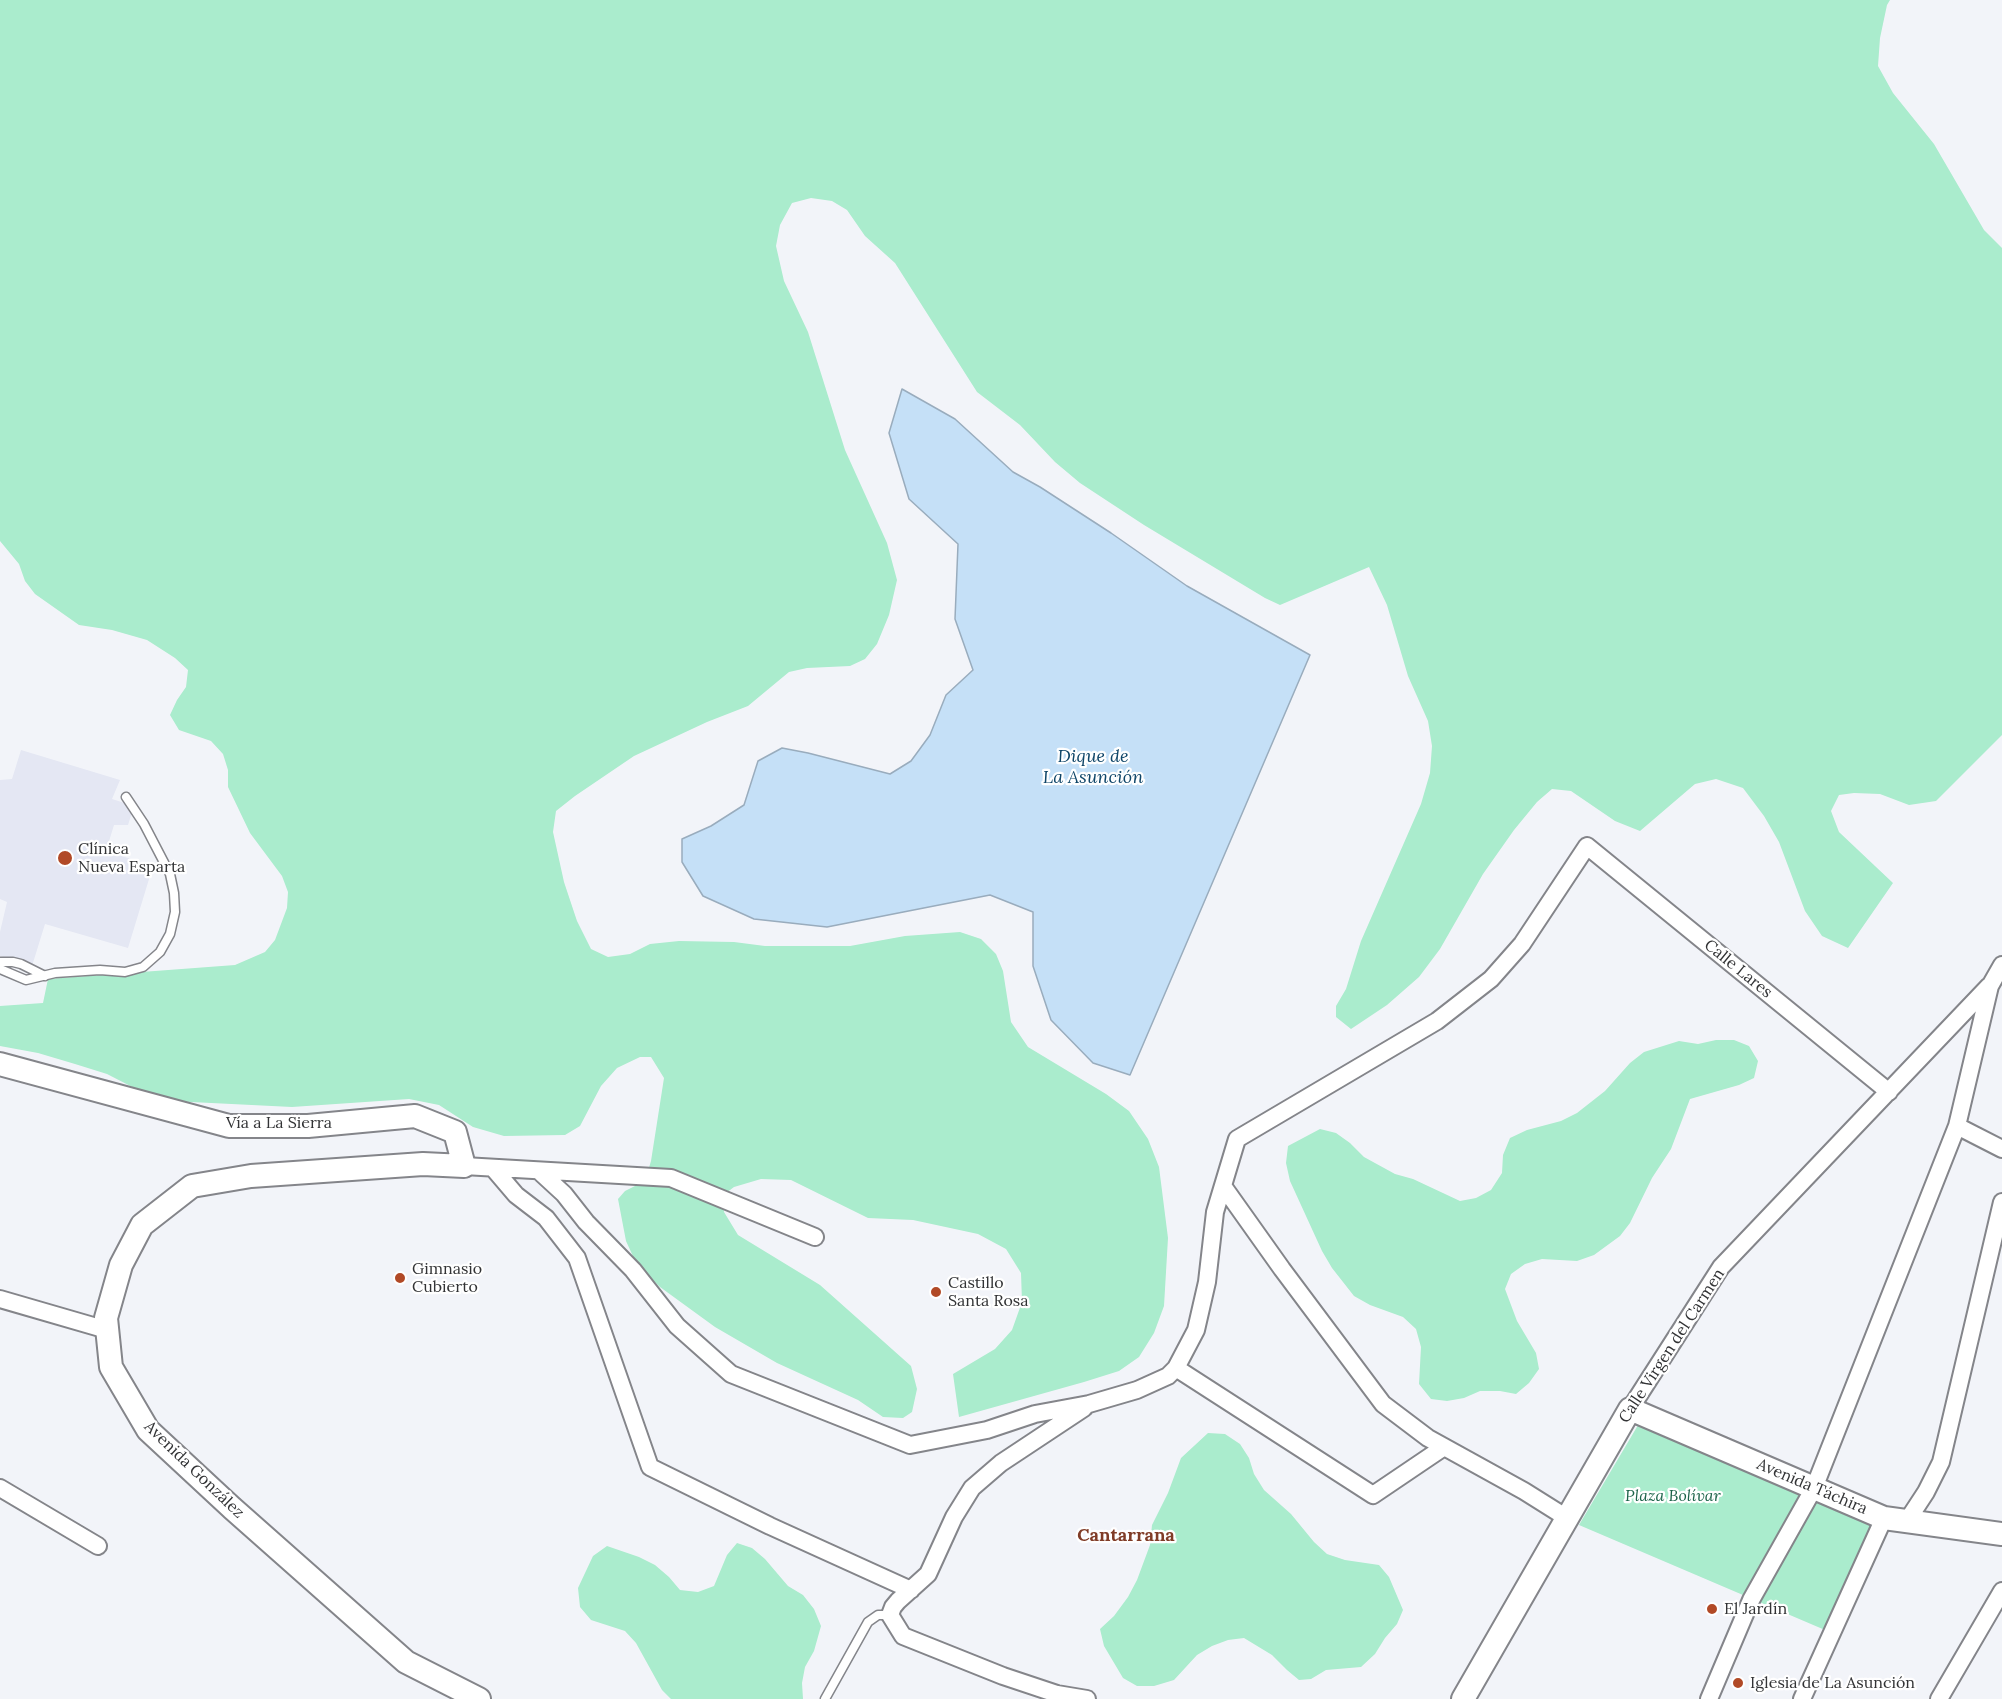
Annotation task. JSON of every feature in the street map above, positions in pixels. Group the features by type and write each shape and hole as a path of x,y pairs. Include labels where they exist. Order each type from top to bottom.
{"street":[{"name":"Calle Lares","path":"1223,1186 1237,1139 1437,1021 1491,980 1522,944 1587,846 1889,1092"},
{"path":"1709,1699 1751,1600 1814,1488 1957,1126 1990,986 2002,965"},
{"name":"Calle Virgen del Carmen","path":"1463,1699 1630,1408 1722,1267 1990,986"},
{"name":"Vía a La Sierra","path":"0,1064 229,1126 308,1126 415,1116 455,1132 464,1167"},
{"path":"1957,1126 2002,1149"},
{"name":"Avenida González","path":"464,1167 423,1164 251,1176 192,1186 142,1225 120,1264 106,1317 111,1367 148,1430 405,1662 479,1699"},
{"path":"464,1167 671,1178 815,1237"},
{"path":"493,1168 516,1195 546,1218 577,1258 650,1467 770,1526 911,1590"},
{"path":"539,1171 564,1194 586,1222 633,1270 677,1326 731,1374 910,1445 987,1430 1035,1414 1089,1404 1137,1390 1168,1376 1176,1368 1196,1330 1207,1282 1215,1212 1223,1186"},
{"path":"1223,1186 1383,1404 1428,1438 1524,1491 1567,1518"},
{"path":"1907,1521 1926,1492 1941,1462 2002,1202"},
{"path":"0,1299 107,1330"},
{"path":"1176,1368 1373,1495 1444,1447"},
{"path":"1087,1699 1057,1694 930,1648 903,1636 890,1615 893,1606 928,1574 954,1517 972,1488 1001,1463 1089,1404"},
{"name":"Avenida Táchira","path":"1630,1408 1884,1518 2002,1534"},
{"path":"0,1488 98,1546"},
{"path":"1802,1699 1884,1518"},
{"path":"1938,1699 2002,1591"}],"lane":[{"path":"0,969 26,980 55,973 100,970 125,972 143,968 160,952 170,934 175,912 170,874 144,824 126,797"},
{"path":"0,962 21,964 45,976"},
{"path":"825,1699 868,1623 878,1615 890,1615"}],"shaded area":[{"name":"Clínica Nueva Esparta","path":"21,750 120,780 112,799 134,806 128,825 114,825 106,851 153,866 128,948 45,924 32,966 0,956 0,932 7,902 0,899 0,780 12,779"}],"green space":[{"path":"0,0 1890,0 1880,38 1878,66 1893,93 1934,144 1984,230 2002,248 2002,735 1936,801 1909,805 1880,794 1839,795 1831,811 1839,832 1893,883 1848,948 1822,936 1805,911 1779,842 1764,816 1743,788 1716,779 1695,784 1640,831 1615,821 1571,791 1552,789 1537,802 1514,830 1483,874 1440,949 1419,977 1387,1005 1351,1029 1336,1017 1336,1006 1346,989 1361,941 1421,804 1430,773 1432,746 1428,721 1408,676 1387,605 1369,567 1280,605 1144,525 1080,483 1055,462 1020,425 977,392 895,263 865,236 847,210 832,201 811,198 792,203 780,225 776,246 784,281 808,332 845,450 887,543 897,580 889,615 877,644 865,659 850,666 807,668 789,672 748,706 707,722 634,756 556,811 553,832 564,882 577,921 591,949 608,957 630,954 650,944 679,941 734,942 765,946 850,946 905,936 960,932 981,939 996,954 1003,971 1011,1022 1028,1047 1106,1094 1129,1111 1148,1139 1159,1167 1168,1238 1164,1306 1154,1333 1139,1357 1119,1371 959,1417 953,1374 995,1349 1012,1330 1022,1302 1021,1273 1006,1249 978,1234 913,1220 868,1218 791,1180 761,1179 734,1187 722,1196 724,1212 738,1235 820,1285 911,1366 917,1389 912,1412 903,1418 883,1417 858,1400 777,1363 715,1327 660,1287 637,1265 626,1241 618,1199 625,1191 645,1181 651,1161 664,1078 651,1057 640,1057 617,1068 601,1086 580,1126 565,1135 504,1136 473,1127 439,1105 409,1099 292,1107 171,1101 142,1092 107,1074 38,1053 0,1046 0,1006 43,1003 48,979 235,965 265,952 275,940 287,908 288,892 282,876 250,833 228,787 228,770 223,754 211,741 179,730 170,715 186,687 188,670 175,658 147,640 112,630 79,625 35,594 25,581 19,564 0,541"},
{"path":"1716,1040 1734,1040 1749,1046 1758,1061 1754,1078 1739,1085 1690,1099 1671,1149 1652,1178 1630,1223 1620,1236 1594,1255 1577,1261 1542,1259 1525,1264 1511,1274 1505,1289 1517,1321 1536,1353 1539,1369 1529,1383 1516,1394 1480,1391 1464,1398 1447,1401 1431,1399 1419,1384 1421,1347 1416,1329 1403,1317 1370,1305 1354,1296 1322,1251 1290,1181 1286,1163 1288,1146 1320,1129 1336,1133 1364,1157 1395,1174 1413,1179 1460,1201 1476,1198 1491,1190 1502,1173 1503,1155 1510,1138 1527,1130 1561,1121 1577,1113 1605,1091 1630,1063 1644,1052 1679,1041 1698,1044"},
{"name":"Plaza Bolívar","path":"1644,1415 1884,1518 1832,1633 1579,1525"},
{"path":"1208,1433 1225,1434 1240,1444 1264,1490 1291,1514 1327,1554 1345,1560 1379,1565 1389,1577 1403,1610 1397,1624 1375,1654 1361,1667 1326,1670 1311,1679 1299,1680 1272,1655 1244,1638 1228,1640 1197,1655 1174,1680 1154,1686 1137,1686 1123,1678 1104,1646 1100,1629 1114,1616 1137,1580 1150,1545 1152,1525 1168,1493 1181,1458"},
{"path":"737,1543 752,1548 765,1559 788,1586 803,1595 814,1609 821,1626 814,1651 805,1667 802,1683 803,1699 671,1699 662,1690 636,1643 625,1631 591,1620 580,1607 578,1588 593,1556 607,1546 655,1565 680,1590 698,1592 714,1586 727,1555"}],"water":[{"name":"Dique de La Asunción","path":"902,389 955,419 1013,472 1111,533 1187,586 1310,655 1130,1075 1093,1063 1051,1020 1033,966 1033,912 990,895 827,927 754,919 703,896 682,862 682,839 711,826 744,805 758,761 782,748 890,774 911,761 930,735 946,695 973,670 955,619 958,544 909,499 889,433"}],"place":[{"name":"Clínica Nueva Esparta","path":"65,858"},
{"name":"Gimnasio Cubierto","path":"400,1278"},
{"name":"Castillo Santa Rosa","path":"936,1292"},
{"name":"El Jardín","path":"1712,1609"},
{"name":"Iglesia de La Asunción","path":"1738,1683"}],"district":[{"name":"Cantarrana","path":"1126,1536"}]}
